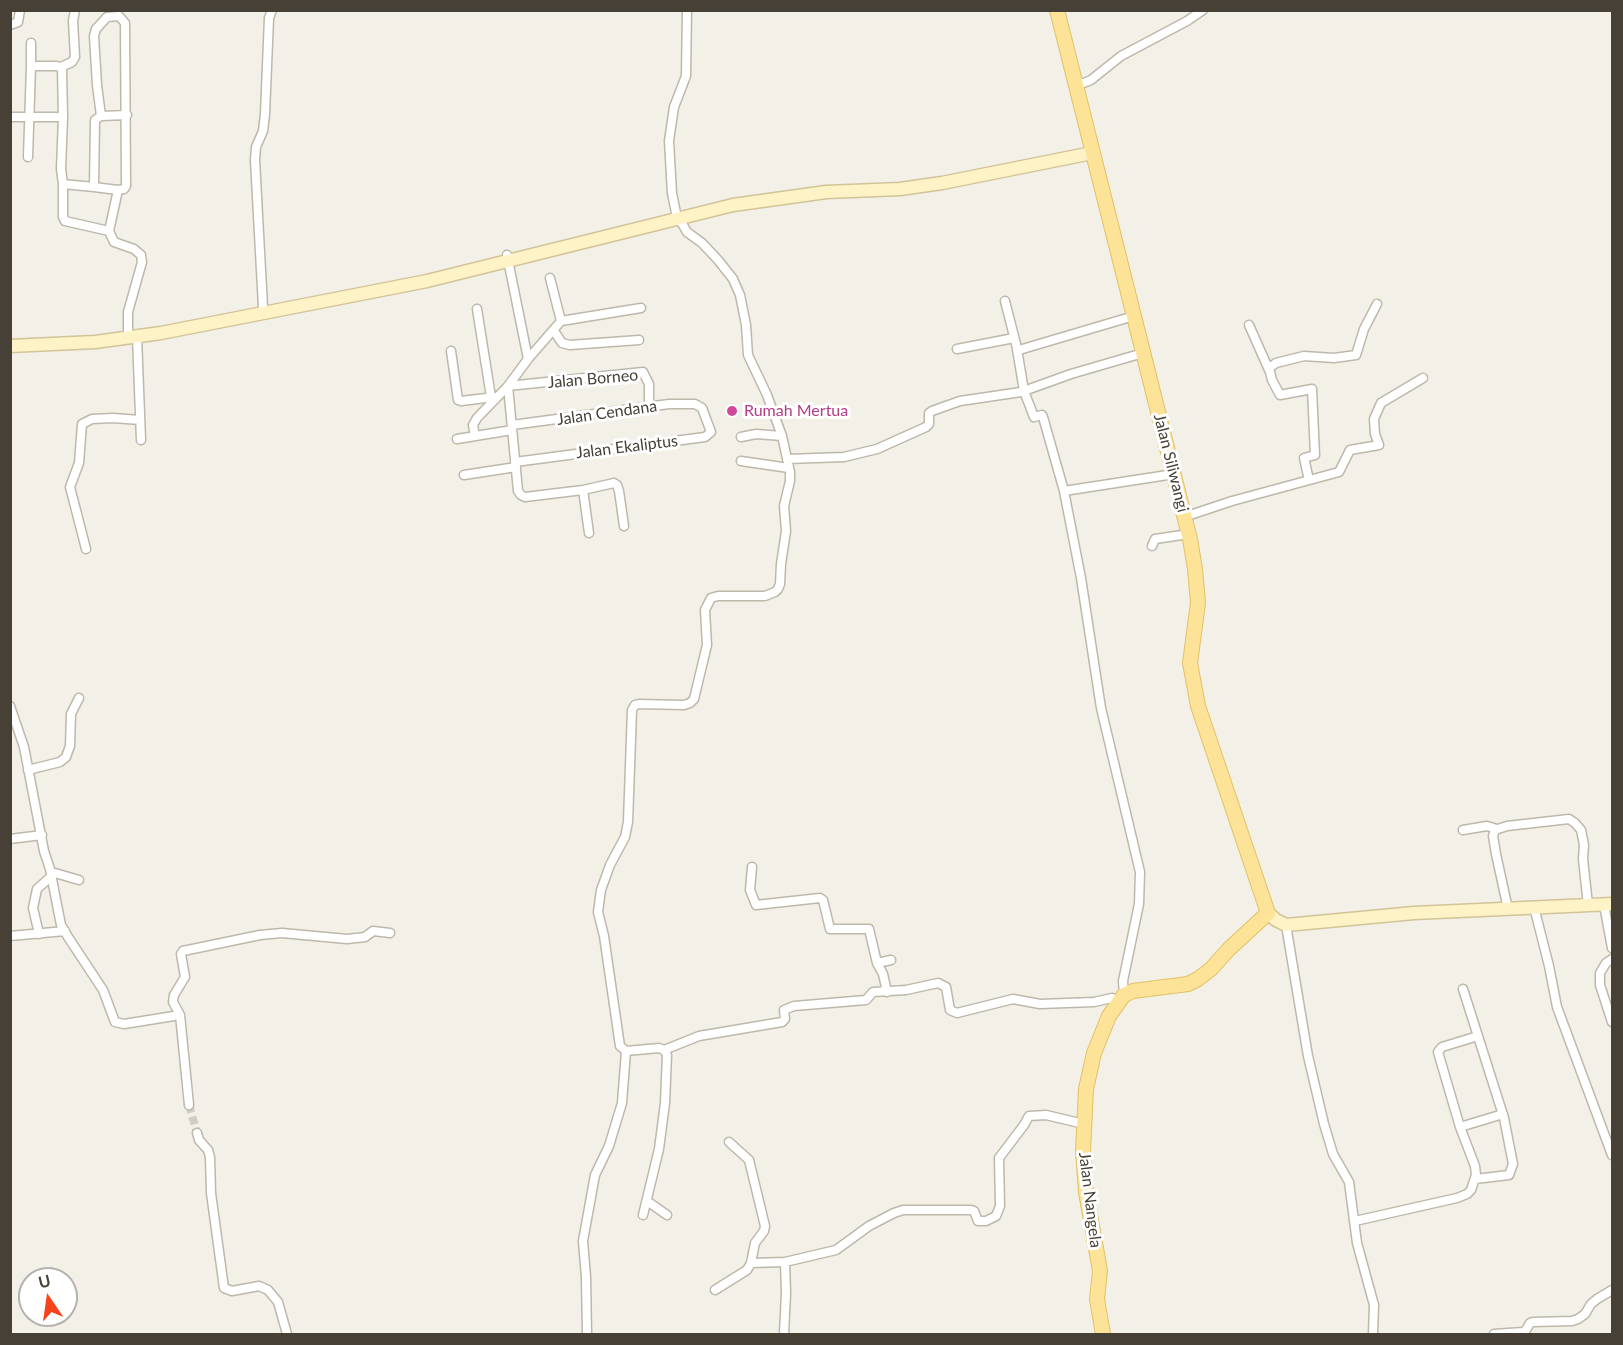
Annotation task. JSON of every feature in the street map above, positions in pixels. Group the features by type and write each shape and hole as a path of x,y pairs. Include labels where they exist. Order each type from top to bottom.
{"main road":[{"name":"Jalan Siliwangi","path":"1057,10 1189,534 1198,597 1190,654 1191,673 1198,706 1268,913"},
{"path":"1122,997 1133,991 1188,984 1198,979 1268,913"},
{"name":"Jalan Nangela","path":"1104,1335 1098,1312 1097,1295 1100,1271 1084,1172 1083,1124 1086,1089 1094,1053 1108,1017 1122,997"}],"street":[{"path":"10,25 18,22 20,10"},
{"path":"31,66 61,67 72,62 75,57 73,21 75,10"},
{"path":"263,307 255,160 265,114 269,18 272,10"},
{"path":"687,10 686,76 674,107 669,141 669,172 677,215 687,232 710,251 732,279 743,309 748,355 767,395 782,436 788,464 789,485 784,506 786,531 778,588 775,592 765,596 711,598 705,610 707,645 694,699 684,705 639,704 634,705 632,710 628,822 625,837 610,865 601,890 598,912 604,936 620,1046 626,1051 660,1048 664,1050 699,1036 782,1022 785,1019 785,1008 866,1000 872,993 941,983 946,987 951,1012 957,1013 1018,999 1040,1004 1094,1002 1122,997 1123,981 1139,904 1140,872 1101,708 1081,578 1064,491 1043,417 1042,415 1034,417 1024,391 1017,349 1005,301"},
{"path":"1076,86 1091,80 1121,56 1203,10"},
{"path":"63,184 118,190 126,186 125,23 119,16 111,16 100,24 94,36 101,116"},
{"path":"28,157 31,116 31,43"},
{"path":"61,67 63,72 61,169 63,217 65,221 109,231"},
{"path":"94,187 95,120 101,116 127,115"},
{"path":"10,117 63,117"},
{"path":"10,346 95,342 508,258 677,215 826,192 900,189 1091,151"},
{"path":"118,190 109,231 114,242 134,249 142,257 128,312 141,440"},
{"path":"508,258 528,359"},
{"path":"550,278 561,321"},
{"path":"10,339 131,335 263,307 320,298"},
{"path":"1269,370 1276,363 1304,356 1334,358 1356,356 1364,328 1377,304"},
{"path":"475,436 473,425 493,397 508,386 561,321 641,308"},
{"path":"477,309 493,397"},
{"path":"1017,349 1134,316"},
{"path":"1249,325 1280,395 1312,389 1315,455 1304,458 1309,480"},
{"path":"554,331 562,343 570,345 639,340"},
{"path":"957,349 1014,338"},
{"path":"452,351 458,400 493,397"},
{"path":"741,461 788,464 844,457 876,449 926,427 929,413 932,411 982,396 1006,395 1024,391 1071,374 1143,353"},
{"name":"Jalan Borneo","path":"508,386 643,372 649,384 649,407"},
{"path":"1184,517 1232,501 1339,472 1350,450 1379,445 1373,426 1376,410 1389,397 1423,378"},
{"path":"508,386 518,491 525,497 583,490 614,483 617,485 624,526"},
{"name":"Jalan Cendana","path":"457,439 512,428 649,407 695,404 702,408"},
{"name":"Jalan Ekaliptus","path":"516,464 705,437 711,432 702,408"},
{"path":"86,549 70,487 79,463 82,424 92,419 140,420"},
{"path":"741,437 756,434 782,436"},
{"path":"464,475 516,464"},
{"path":"1064,491 1174,474"},
{"path":"583,490 589,533"},
{"path":"1152,546 1155,539 1189,534"},
{"path":"28,770 60,762 66,757 70,746 71,714 80,698"},
{"path":"10,706 13,722 24,747 57,911 65,931 104,990 115,1022 124,1024 180,1015"},
{"path":"1463,830 1487,826 1497,829 1569,819 1581,830 1588,905"},
{"path":"1497,829 1493,836 1508,909"},
{"path":"10,838 42,835"},
{"path":"752,867 750,890 756,905 822,898 830,930 869,929 887,992"},
{"path":"39,934 33,902 37,889 51,876 58,873 79,880"},
{"path":"1268,913 1286,925 1414,913 1608,904 1612,948"},
{"path":"1534,907 1550,966 1557,1007 1612,1155"},
{"path":"1286,925 1308,1056 1333,1154 1349,1182 1357,1243 1374,1305 1373,1335"},
{"path":"10,936 65,931"},
{"path":"189,1105 180,1015 172,1002 185,977 181,954 183,951 260,934 282,933 347,939 365,937 373,931 390,933"},
{"path":"1612,959 1606,963 1600,973 1600,985 1612,1022"},
{"path":"877,963 891,960"},
{"path":"1463,989 1503,1114 1513,1164 1509,1175 1475,1179"},
{"path":"1354,1221 1463,1196 1471,1190 1475,1179 1475,1166 1460,1127 1437,1052 1442,1047 1478,1036"},
{"path":"643,1215 659,1149 665,1103 668,1074 667,1055 664,1050"},
{"path":"587,1335 587,1287 583,1241 595,1175 609,1146 622,1103 626,1051"},
{"path":"1460,1127 1503,1114"},
{"path":"752,1263 785,1262 836,1250 869,1226 903,1210 971,1210 974,1211 978,1221 986,1221 996,1216 1000,1206 999,1158 1029,1116 1047,1115 1083,1124"},
{"path":"197,1133 210,1157 211,1193 224,1288 232,1291 259,1286 268,1290 278,1302 287,1335"},
{"path":"715,1290 740,1275 752,1263 754,1243 765,1227 749,1160 729,1142"},
{"path":"647,1201 667,1215"},
{"path":"784,1335 785,1262"},
{"path":"1494,1335 1523,1332 1533,1322 1578,1319 1585,1314 1591,1304 1612,1290"}],"tunnel":[{"path":"189,1105 197,1133"}],"place":[{"name":"Rumah Mertua","path":"732,411"}]}
